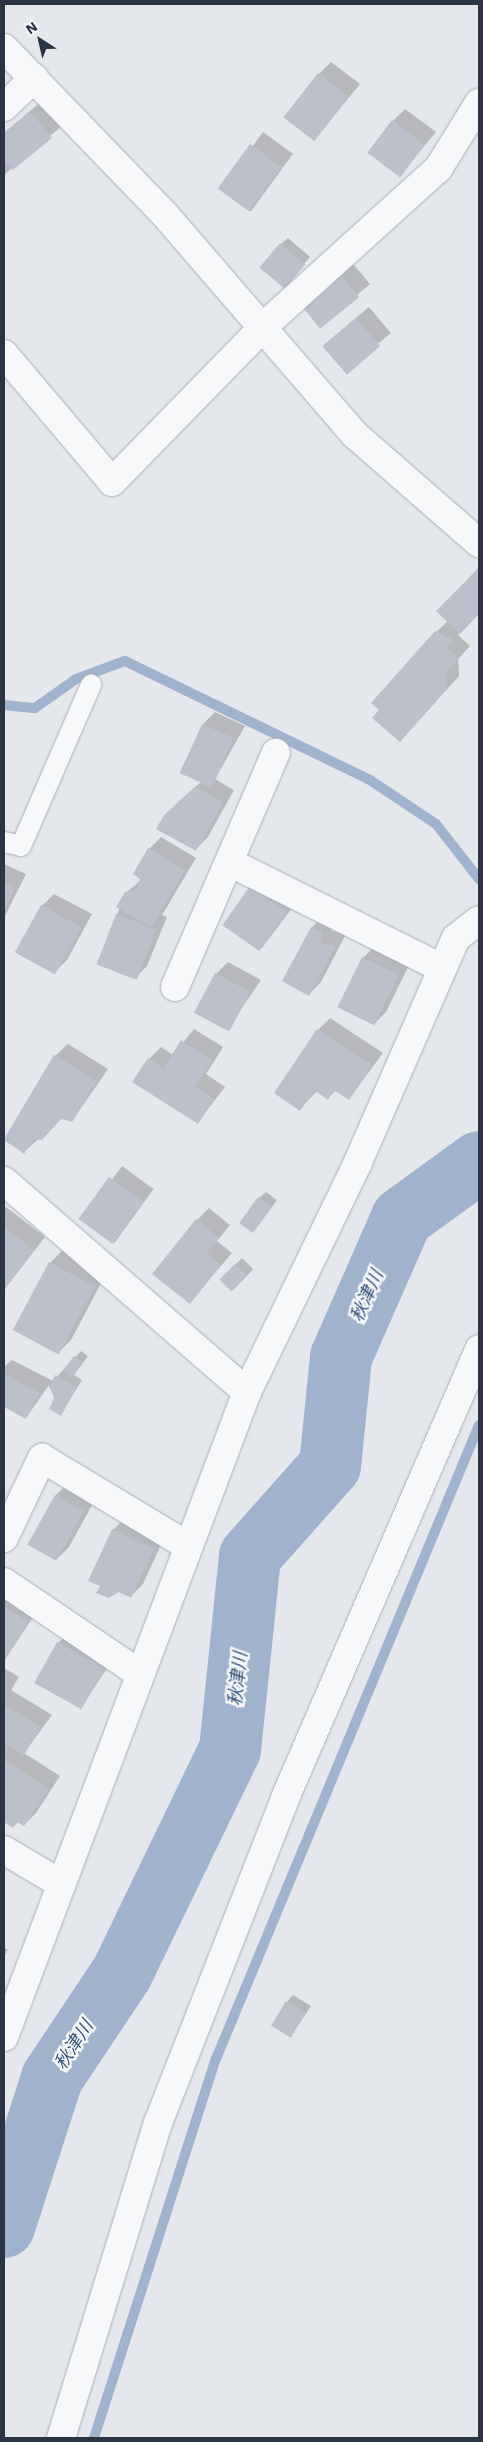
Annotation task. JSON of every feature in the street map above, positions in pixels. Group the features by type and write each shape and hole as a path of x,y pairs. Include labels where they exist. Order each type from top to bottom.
{"street":[{"path":"4,48 264,326 354,434 479,543"},
{"path":"4,107 34,78"},
{"path":"4,354 112,482 264,326 438,169 479,103"},
{"path":"175,987 276,753"},
{"path":"229,862 442,968"},
{"path":"4,2037 247,1392 358,1162 456,938 479,920"},
{"path":"4,1181 247,1392"},
{"path":"61,2438 161,2114 294,1778 479,1349"},
{"path":"4,1538 42,1458 188,1546"},
{"path":"4,1582 140,1674"},
{"path":"4,1850 61,1884"}],"lane":[{"path":"4,842 21,846 91,685"}],"building":[{"path":"318,73 349,97 314,141 284,117"},
{"path":"30,111 52,138 13,170 4,159 4,133"},
{"path":"392,120 425,145 400,177 367,153"},
{"path":"250,144 282,167 249,211 218,188"},
{"path":"280,243 305,264 285,289 259,268"},
{"path":"337,270 359,297 320,329 298,301"},
{"path":"356,318 380,346 347,375 323,347"},
{"path":"479,568 479,614 460,634 436,611"},
{"path":"435,631 454,640 447,648 459,659 446,672 447,689 400,742 372,718 379,710 371,703"},
{"path":"202,724 234,738 212,788 180,773"},
{"path":"195,787 223,802 196,851 156,829 164,815"},
{"path":"148,848 185,870 152,927 116,907 125,892 137,890 140,879 133,874"},
{"path":"4,882 15,887 4,912"},
{"path":"250,886 287,912 259,951 222,925"},
{"path":"41,905 81,927 55,975 15,952"},
{"path":"116,914 156,929 137,980 97,964"},
{"path":"311,927 322,932 320,943 336,946 309,996 282,981"},
{"path":"362,957 399,975 374,1025 337,1007"},
{"path":"215,973 250,992 229,1032 194,1013"},
{"path":"317,1029 372,1065 349,1100 334,1090 328,1100 314,1090 300,1111 274,1093"},
{"path":"181,1040 212,1060 195,1087 214,1099 198,1124 132,1082 148,1058 164,1068"},
{"path":"54,1055 97,1081 72,1122 61,1119 42,1140 33,1139 24,1154 4,1139"},
{"path":"109,1177 143,1202 112,1244 78,1219"},
{"path":"258,1197 272,1207 253,1233 239,1223"},
{"path":"196,1219 219,1238 206,1254 221,1265 190,1304 152,1274"},
{"path":"4,1227 34,1250 4,1290"},
{"path":"49,1262 95,1286 59,1354 13,1330"},
{"path":"235,1264 247,1276 231,1292 219,1280"},
{"path":"74,1356 83,1363 72,1377 63,1370"},
{"path":"4,1374 40,1393 26,1419 4,1407"},
{"path":"55,1375 77,1386 61,1416 49,1409 55,1396 49,1387"},
{"path":"55,1495 84,1511 56,1561 27,1545"},
{"path":"112,1529 154,1549 131,1598 119,1592 109,1598 96,1593 100,1586 88,1581"},
{"path":"4,1607 28,1621 4,1662"},
{"path":"57,1642 104,1668 81,1709 34,1683"},
{"path":"4,1705 41,1727 24,1755 4,1744"},
{"path":"4,1760 49,1789 24,1826 17,1822 13,1828 4,1822"},
{"path":"286,2001 306,2013 291,2038 271,2026"}],"waterway":[{"path":"4,705 35,708 76,679 125,661 370,780 436,824 479,879"},
{"name":"秋津川","path":"4,2227 52,2078 122,1973 230,1750 250,1556 330,1466 341,1357 402,1218 479,1162"},
{"path":"94,2438 216,2059 479,1425"}]}
